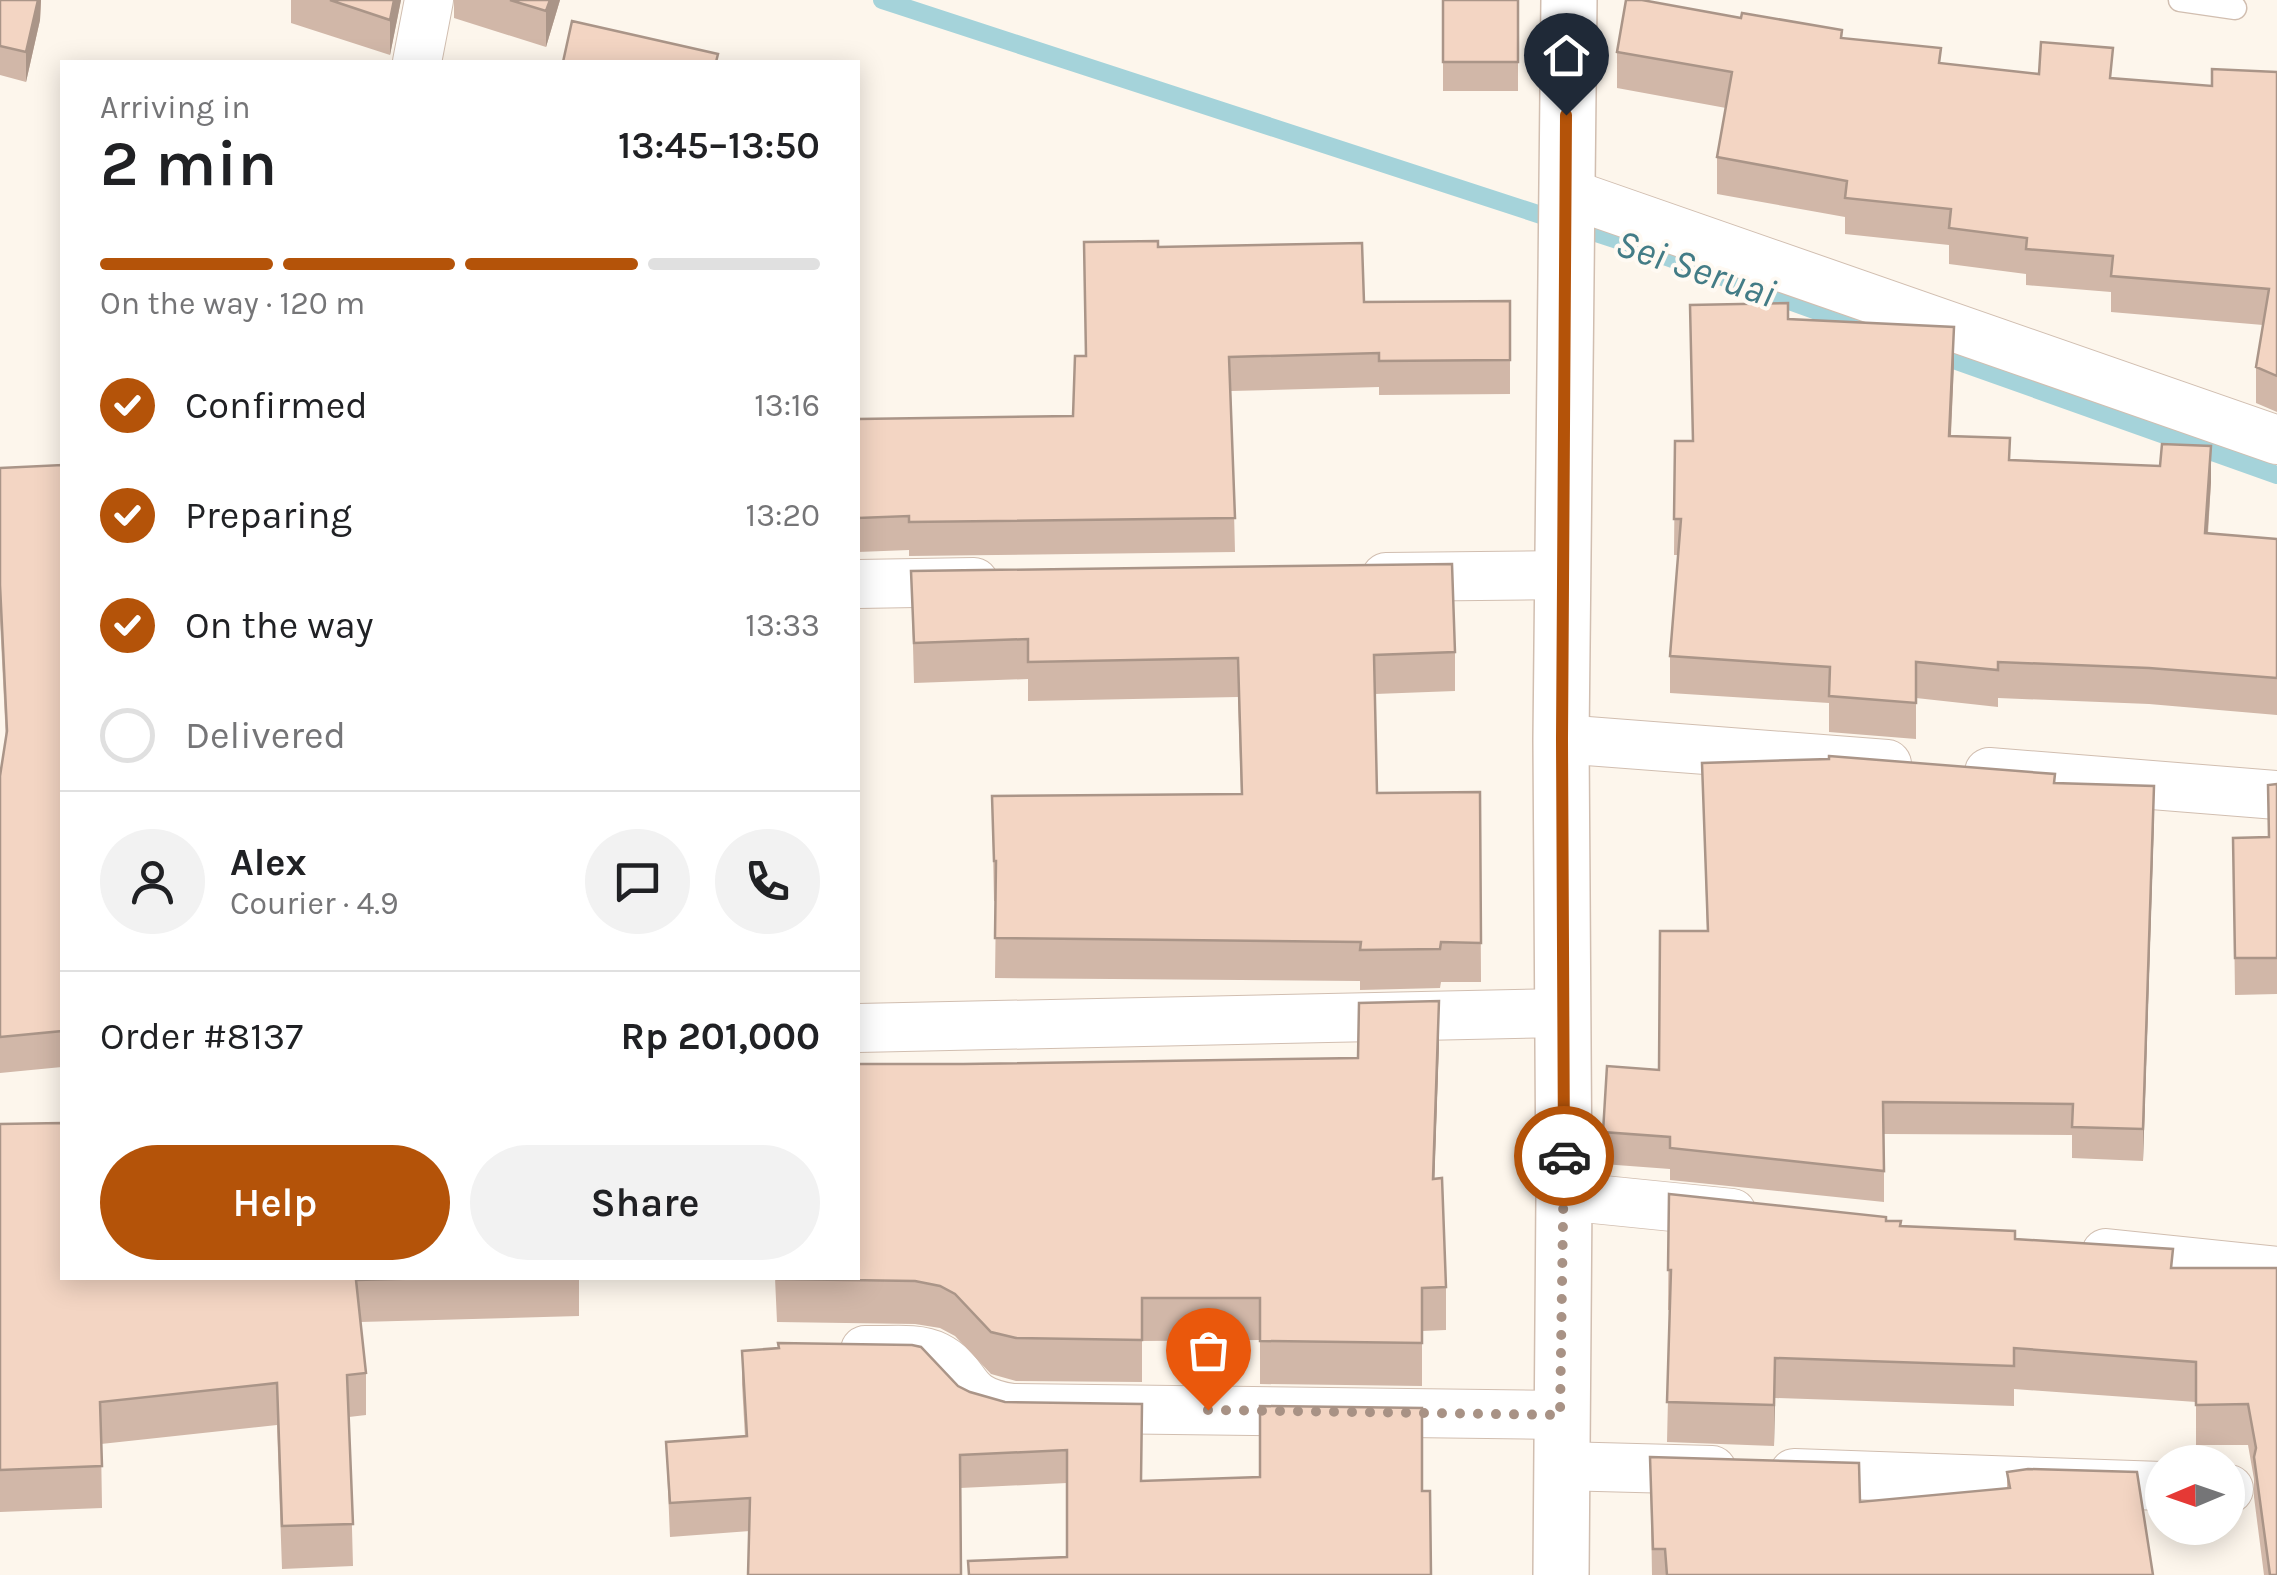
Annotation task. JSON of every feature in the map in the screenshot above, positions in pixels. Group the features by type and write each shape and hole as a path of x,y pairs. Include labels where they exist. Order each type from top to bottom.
{"street":[{"path":"416,60 429,0"},
{"path":"1560,1575 1569,0"},
{"path":"1566,213 2277,440"},
{"path":"1345,578 1564,575"},
{"path":"860,584 1026,582"},
{"path":"1562,739 2277,795"},
{"path":"860,1028 1563,1013"},
{"path":"1564,1196 1778,1218"},
{"path":"2068,1249 2277,1271"},
{"path":"816,1350 914,1351 935,1355 977,1399 1012,1408 1560,1441 2145,1485"}],"lane":[{"path":"2180,0 2236,8"}],"building":[{"path":"0,0 38,0 26,52 0,46"},
{"path":"330,0 394,0 390,20"},
{"path":"510,0 550,0 546,11"},
{"path":"1443,0 1518,0 1518,62 1443,62"},
{"path":"1626,0 1741,18 1742,13 1842,30 1841,38 1941,48 1939,63 2039,74 2041,42 2113,48 2110,78 2212,86 2212,69 2277,72 2277,376 2256,367 2269,289 2111,276 2113,256 2026,249 2027,238 1949,228 1951,209 1845,198 1847,181 1717,157 1732,72 1617,52"},
{"path":"572,21 718,54 716,60 563,60"},
{"path":"1158,241 1158,247 1362,243 1364,302 1510,301 1510,360 1379,361 1379,353 1229,357 1235,518 909,522 909,516 860,518 860,419 1073,416 1075,356 1086,356 1084,242"},
{"path":"1788,303 1788,319 1954,327 1949,436 2010,438 2009,460 2160,466 2162,444 2211,446 2205,533 2277,539 2277,678 1998,662 1998,670 1916,662 1916,703 1829,696 1830,667 1670,656 1681,519 1674,519 1675,441 1693,441 1690,305"},
{"path":"60,465 60,1031 0,1037 0,776 7,731 0,585 0,468"},
{"path":"1452,564 1455,652 1374,655 1377,793 1480,792 1481,943 1441,942 1440,949 1360,950 1361,942 995,938 992,796 1242,794 1238,658 1028,662 1028,639 914,643 911,571"},
{"path":"1829,756 2055,774 2054,783 2154,786 2143,1129 2072,1127 2073,1104 1883,1102 1884,1171 1670,1148 1670,1137 1603,1132 1607,1066 1659,1070 1660,931 1708,931 1702,763"},
{"path":"2277,784 2277,958 2235,958 2233,838 2269,837 2268,785"},
{"path":"1439,1001 1433,1179 1442,1178 1446,1287 1422,1288 1422,1343 1260,1341 1260,1298 1142,1298 1142,1340 1016,1338 991,1332 955,1294 940,1286 915,1281 846,1280 860,1280 860,1064 1358,1058 1359,1003"},
{"path":"60,1123 60,1280 356,1280 366,1373 347,1375 353,1524 282,1526 277,1383 100,1402 102,1466 0,1470 0,1124"},
{"path":"1669,1194 1886,1217 1886,1221 1901,1221 1900,1226 2015,1231 2015,1239 2173,1249 2171,1268 2277,1268 2277,1575 2270,1575 2248,1404 2196,1405 2196,1362 2014,1348 2014,1366 1775,1358 1774,1405 1667,1402"},
{"path":"778,1343 921,1347 958,1386 1005,1402 1142,1404 1141,1481 1260,1477 1260,1406 1422,1408 1422,1491 1430,1491 1431,1575 969,1575 968,1561 1067,1557 1067,1450 960,1455 961,1575 748,1575 750,1498 670,1503 666,1442 747,1436 742,1351 779,1348"},
{"path":"1650,1457 1859,1463 1860,1502 2010,1488 2007,1472 2028,1469 2137,1472 2145,1545 2148,1545 2153,1575 1667,1575 1665,1549 1653,1549"}],"waterway":[{"name":"Sei Seruai","path":"882,0 1642,248 1867,329"},
{"name":"Sei Seruai","path":"1934,353 2277,475"}],"way so far":[{"path":"1208,1410 1560,1415 1564,1156"}],"route":[{"path":"1564,1156 1566,115"}]}
